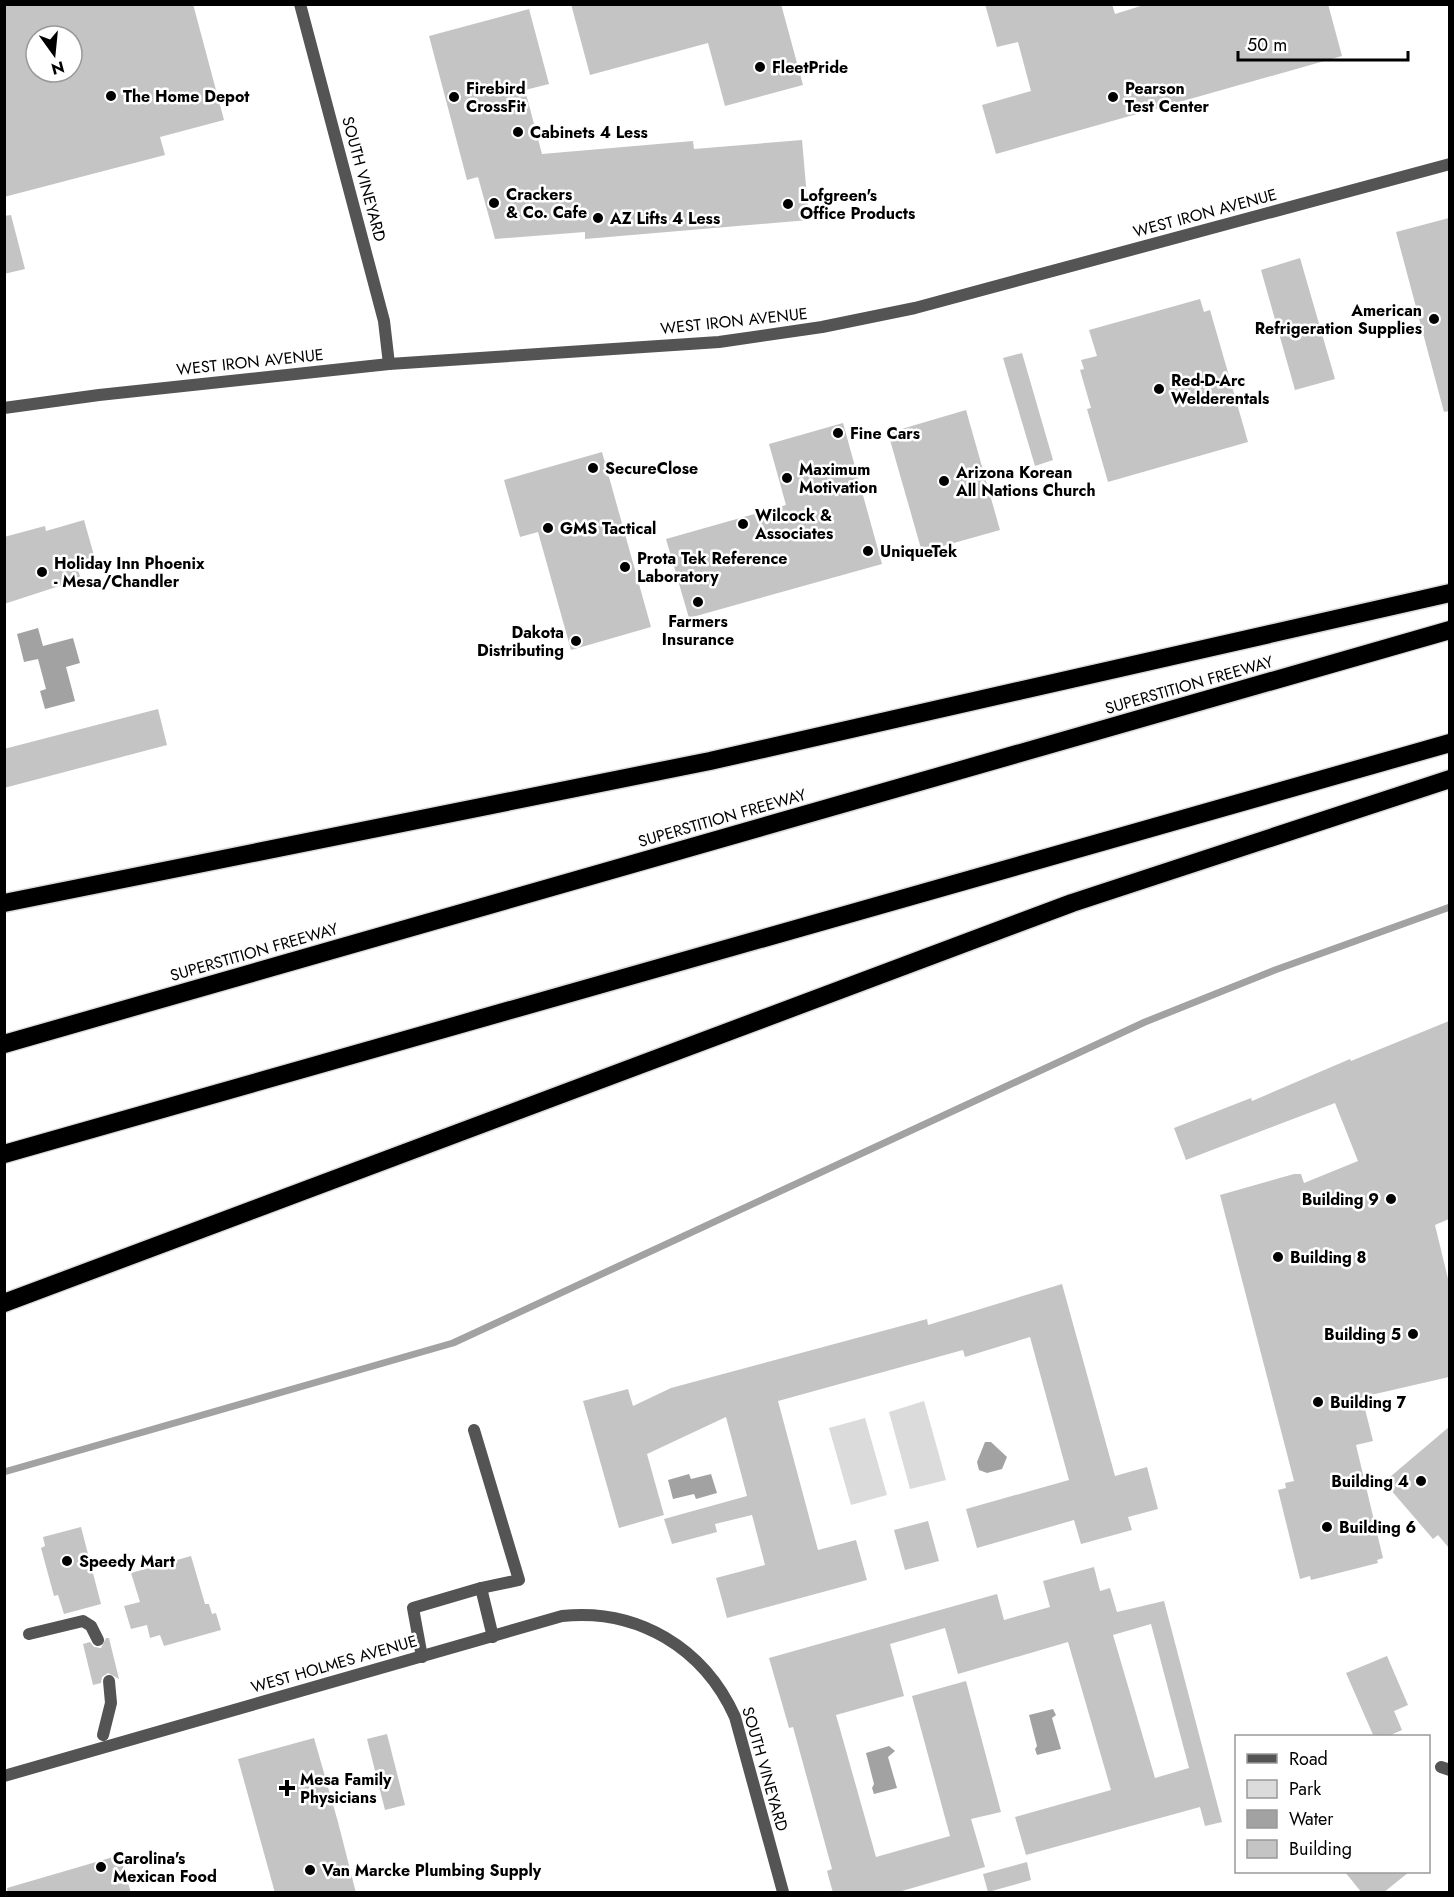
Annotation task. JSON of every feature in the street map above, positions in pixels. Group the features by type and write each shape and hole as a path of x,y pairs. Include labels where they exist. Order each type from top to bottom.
{"highway":[{"path":"4,903 710,761 1449,593"},
{"name":"SUPERSTITION FREEWAY","path":"4,1044 1449,630"},
{"path":"4,1154 1449,743"},
{"path":"4,1303 1072,903 1449,778"}],"street":[{"name":"SOUTH VINEYARD","path":"300,4 381,311 388,364"},
{"name":"WEST IRON AVENUE","path":"4,408 99,395 388,364 719,342 822,327 915,308 1449,164"},
{"path":"422,1656 413,1608 481,1588 519,1580 474,1430"},
{"path":"481,1588 493,1638"},
{"name":"WEST HOLMES AVENUE","path":"4,1776 422,1656 493,1638 562,1616 590,1614 619,1618 671,1640"},
{"path":"29,1634 65,1623 83,1621 91,1626 98,1640"},
{"name":"SOUTH VINEYARD","path":"671,1640 693,1656 725,1696 735,1717 783,1893"},
{"path":"103,1735 111,1703 109,1681"}],"green space":[{"path":"924,1401 946,1480 910,1489 889,1412"},
{"path":"865,1418 887,1495 851,1505 829,1428"}],"water":[{"path":"38,628 43,646 73,638 80,663 66,667 75,701 45,709 40,691 46,689 38,659 24,662 17,634"},
{"path":"985,1442 991,1442 1007,1457 1002,1469 987,1473 979,1470 977,1462"},
{"path":"689,1474 691,1479 711,1474 717,1493 696,1499 694,1494 673,1499 668,1480"},
{"path":"1053,1709 1056,1715 1052,1718 1061,1749 1037,1755 1029,1715"},
{"path":"889,1746 895,1751 888,1757 897,1788 874,1794 872,1788 874,1784 866,1753"}],"building":[{"name":"The Home Depot","path":"4,4 193,4 224,120 160,137 165,155 4,197"},
{"path":"571,4 781,4 803,85 725,106 708,43 590,75"},
{"path":"985,4 1112,4 1115,14 1147,4 1328,4 1342,56 996,154 982,105 1031,91 1018,42 997,47"},
{"path":"529,9 549,84 525,90 542,154 693,141 694,149 802,140 809,220 585,239 585,232 495,239 478,177 467,180 429,36"},
{"path":"11,215 25,269 4,274 4,216"},
{"name":"American Refrigeration Supplies","path":"1449,218 1449,411 1444,412 1396,232"},
{"path":"1300,258 1335,379 1295,390 1261,270"},
{"name":"Red-D-Arc Welderentals","path":"1200,299 1204,312 1210,310 1248,442 1108,482 1087,409 1091,408 1080,370 1084,369 1081,360 1097,356 1089,330"},
{"path":"1022,353 1053,460 1035,466 1003,358"},
{"name":"Arizona Korean All Nations Church","path":"966,410 1000,530 922,552 888,433"},
{"path":"843,423 882,564 689,618 666,539 786,505 769,444"},
{"path":"602,452 651,627 571,650 538,532 520,537 504,480"},
{"name":"Holiday Inn Phoenix - Mesa/Chandler","path":"84,520 95,559 76,564 81,579 4,604 4,537 45,526 46,531"},
{"path":"158,709 167,745 4,788 4,749"},
{"path":"1449,1021 1449,1219 1435,1225 1449,1283 1449,1377 1362,1397 1373,1441 1356,1445 1383,1558 1377,1560 1378,1563 1311,1580 1310,1576 1300,1579 1278,1490 1286,1488 1285,1483 1294,1481 1220,1195 1294,1174 1301,1174 1304,1183 1358,1161 1335,1103 1186,1160 1174,1128 1251,1098 1252,1101 1350,1059 1351,1061"},
{"path":"1062,1284 1115,1476 1147,1467 1158,1509 1128,1517 1132,1530 1081,1544 1074,1520 977,1548 966,1509 1069,1480 1030,1337 965,1357 963,1350 778,1401 818,1550 856,1540 867,1580 727,1618 716,1578 765,1565 752,1515 715,1524 717,1532 672,1544 664,1519 747,1496 726,1417 647,1454 664,1515 619,1528 583,1401 628,1389 633,1406 671,1388 927,1319 928,1325"},
{"name":"Building 4","path":"1449,1427 1449,1548 1438,1535 1433,1539 1384,1482"},
{"path":"928,1521 939,1561 905,1570 894,1530"},
{"name":"Speedy Mart","path":"81,1527 101,1604 64,1614 58,1595 54,1596 41,1548 45,1546 43,1537"},
{"path":"191,1556 205,1604 209,1604 212,1614 216,1613 221,1630 164,1646 160,1635 150,1638 147,1625 131,1629 124,1606 140,1602 131,1573"},
{"path":"1094,1567 1100,1591 1110,1588 1117,1612 1164,1601 1222,1822 1205,1826 1200,1807 1026,1855 1015,1817 1111,1790 1068,1642 958,1674 945,1628 890,1644 904,1696 836,1715 876,1857 950,1836 912,1696 966,1681 1001,1812 971,1819 985,1867 895,1893 833,1893 827,1871 832,1869 793,1727 789,1728 769,1658 997,1594 1004,1620 1050,1607 1043,1581","holes":["1151,1624 1189,1768 1155,1778 1113,1635"]},
{"path":"106,1638 109,1638 119,1679 108,1673 102,1677 101,1683 93,1685 83,1644 90,1642 94,1647 101,1648"},
{"path":"1387,1656 1408,1705 1394,1711 1402,1730 1391,1735 1373,1735 1346,1673"},
{"path":"387,1734 405,1805 385,1810 367,1739"},
{"path":"314,1738 356,1893 275,1893 238,1759"},
{"name":"Carolina's Mexican Food","path":"120,1855 131,1893 8,1893 7,1888"},
{"path":"1027,1862 1031,1880 988,1892 983,1874"},
{"path":"1346,1873 1408,1873 1383,1893 1362,1893"}],"waterway":[{"path":"4,1472 453,1343 1145,1022 1275,970 1450,907"}],"place":[{"name":"FleetPride","path":"760,67"},
{"name":"The Home Depot","path":"111,96"},
{"name":"Firebird CrossFit","path":"454,97"},
{"name":"Pearson Test Center","path":"1113,97"},
{"name":"Cabinets 4 Less","path":"518,132"},
{"name":"Crackers & Co. Cafe","path":"494,203"},
{"name":"Lofgreen's Office Products","path":"788,204"},
{"name":"AZ Lifts 4 Less","path":"598,218"},
{"name":"American Refrigeration Supplies","path":"1434,319"},
{"name":"Red-D-Arc Welderentals","path":"1159,389"},
{"name":"Fine Cars","path":"838,433"},
{"name":"SecureClose","path":"593,468"},
{"name":"Maximum Motivation","path":"787,478"},
{"name":"Arizona Korean All Nations Church","path":"944,481"},
{"name":"Wilcock & Associates","path":"743,524"},
{"name":"GMS Tactical","path":"548,528"},
{"name":"UniqueTek","path":"868,551"},
{"name":"Prota Tek Reference Laboratory","path":"625,567"},
{"name":"Holiday Inn Phoenix - Mesa/Chandler","path":"42,572"},
{"name":"Farmers Insurance","path":"698,602"},
{"name":"Dakota Distributing","path":"576,641"},
{"name":"Building 9","path":"1391,1199"},
{"name":"Building 8","path":"1278,1257"},
{"name":"Building 5","path":"1413,1334"},
{"name":"Building 7","path":"1318,1402"},
{"name":"Building 4","path":"1421,1481"},
{"name":"Building 6","path":"1327,1527"},
{"name":"Speedy Mart","path":"67,1561"},
{"name":"Mesa Family Physicians","path":"287,1788"},
{"name":"Carolina's Mexican Food","path":"101,1867"},
{"name":"Van Marcke Plumbing Supply","path":"310,1870"}]}
